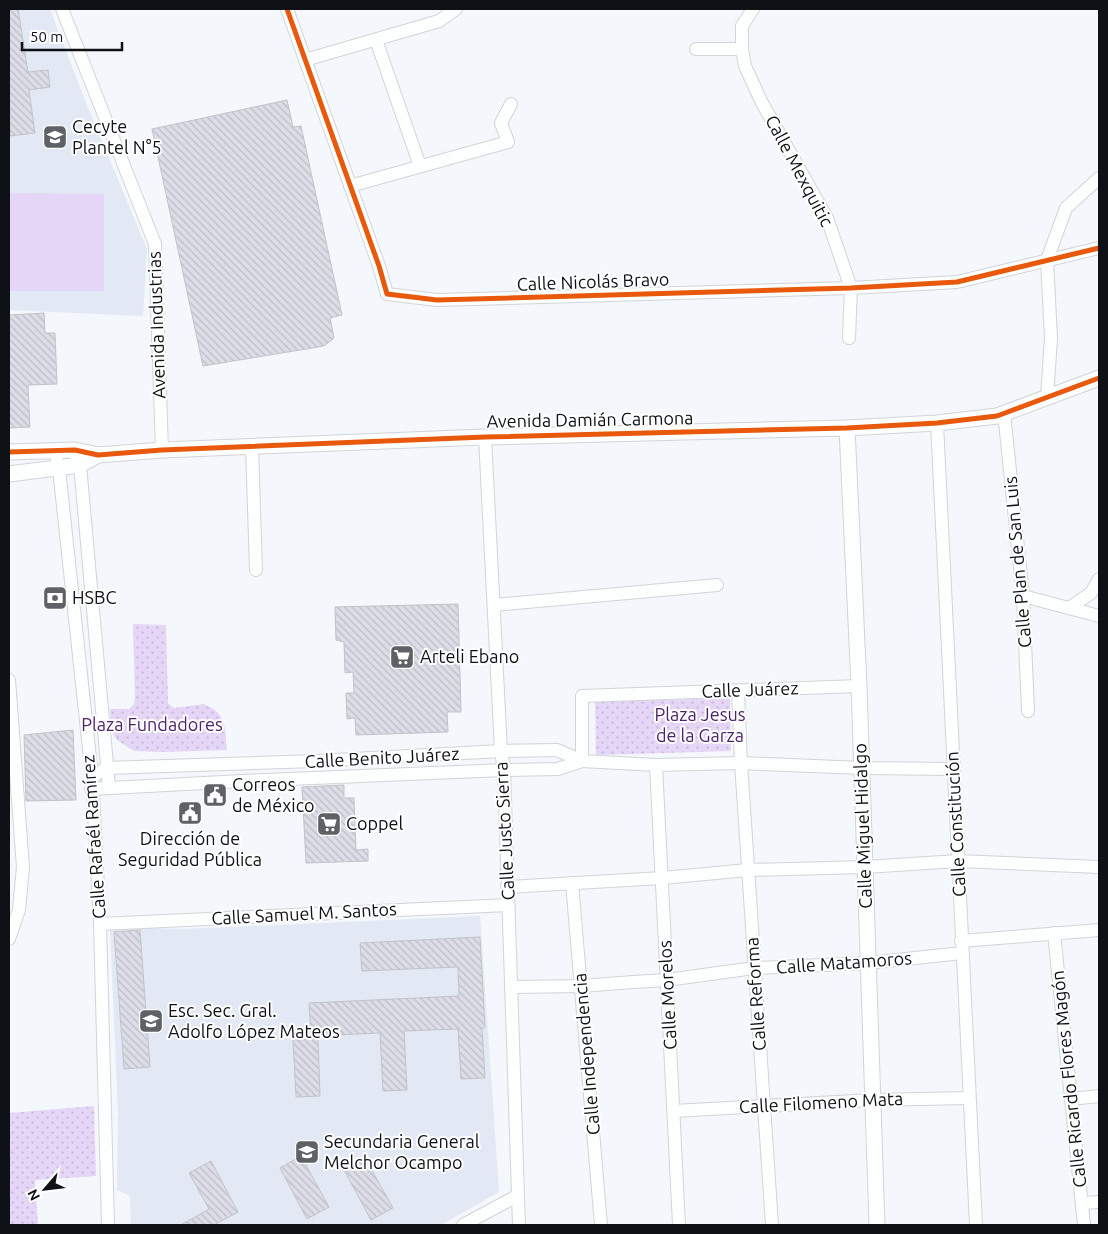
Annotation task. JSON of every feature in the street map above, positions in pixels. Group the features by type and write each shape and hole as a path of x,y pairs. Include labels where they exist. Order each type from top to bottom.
{"street":[{"name":"Avenida Industrias","path":"62,9 155,244 162,450"},
{"name":"Calle Nicolás Bravo","path":"287,9 379,266 387,294 437,300 851,288 957,282 1099,248"},
{"path":"305,60 439,21 456,9"},
{"name":"Calle Mexquitic","path":"753,9 742,26 742,49 745,66 762,103 828,218 851,288 849,338"},
{"path":"376,40 420,166"},
{"path":"696,49 742,49"},
{"path":"350,186 508,142 501,123 511,104"},
{"path":"1047,398 1051,338 1047,260 1066,208 1099,178"},
{"name":"Avenida Damián Carmona","path":"9,452 74,450 98,455 162,450 485,437 847,428 937,423 997,416 1099,378"},
{"name":"Calle Plan de San Luis","path":"1004,413 1023,596 1028,711"},
{"name":"Calle Constitución","path":"937,423 976,1225"},
{"name":"Calle Miguel Hidalgo","path":"847,428 859,686 877,1225"},
{"name":"Calle Justo Sierra","path":"485,437 501,751 504,770 519,1225"},
{"path":"252,446 256,570"},
{"name":"Calle Rafaél Ramírez","path":"74,450 80,465 109,787"},
{"name":"Calle Rafaél Ramírez","path":"55,451 59,469 91,783 100,924 108,1225"},
{"name":"Avenida Damián Carmona","path":"9,474 80,465 98,455"},
{"path":"1069,608 1091,592 1099,579"},
{"path":"494,605 717,585"},
{"path":"1023,596 1099,616"},
{"path":"9,680 14,815 23,867 19,910 9,939"},
{"name":"Calle Juárez","path":"582,761 582,696 859,686"},
{"name":"Calle Reforma","path":"738,691 754,968 772,1225"},
{"name":"Calle Benito Juárez","path":"106,768 557,750 582,761 656,765 741,763 861,768 953,769"},
{"name":"Calle Benito Juárez","path":"91,783 109,787 558,769 582,761"},
{"path":"242,764 242,781"},
{"name":"Calle Morelos","path":"656,765 679,1225"},
{"path":"91,783 106,768"},
{"path":"508,887 662,878 748,870 865,867 958,861 1099,867"},
{"name":"Calle Independencia","path":"572,883 601,1225"},
{"name":"Calle Samuel M. Santos","path":"100,924 508,905"},
{"name":"Calle Matamoros","path":"511,987 582,986 667,980 754,968 868,964 1054,933 1099,930"},
{"name":"Calle Ricardo Flores Magón","path":"1054,933 1084,1225"},
{"path":"1071,1099 1099,1096"},
{"name":"Calle Filomeno Mata","path":"674,1110 873,1100 969,1098"},
{"path":"463,1225 517,1196"},
{"path":"1082,1203 1099,1202"}],"shaded area":[{"name":"Cecyte Plantel N°5","path":"9,9 50,9 84,98 147,249 143,316 9,310"},
{"path":"480,916 499,1192 441,1225 131,1225 130,1196 117,1190 118,1113 110,927 185,929"}],"green space":[{"path":"9,193 104,194 104,291 9,291"},
{"name":"Plaza Fundadores","path":"133,624 166,625 168,703 174,708 204,704 212,708 221,717 223,722 227,750 134,751 117,740 111,730 110,709 129,709 134,704 135,698"},
{"name":"Plaza Jesus de la Garza","path":"730,698 731,751 596,755 595,702"},
{"path":"94,1106 96,1176 35,1180 38,1225 9,1225 9,1113"}],"building":[{"path":"9,9 18,9 28,72 48,70 50,87 29,90 35,133 10,136"},
{"path":"287,100 293,127 301,126 342,315 330,318 334,338 324,346 203,366 152,129"},
{"path":"44,313 45,333 55,333 57,384 28,385 30,427 9,428 9,315"},
{"name":"Arteli Ebano","path":"458,604 461,712 447,712 448,732 356,735 355,718 347,719 346,693 354,693 353,672 345,673 344,642 336,640 335,607"},
{"path":"73,730 76,800 26,801 24,735"},
{"name":"Coppel","path":"344,785 344,798 354,798 356,850 368,849 368,861 306,863 302,787"},
{"path":"140,930 150,1067 124,1069 114,932"},
{"path":"480,937 485,1028 482,1028 485,1078 461,1079 458,1029 404,1031 407,1090 383,1091 380,1033 311,1036 309,1003 459,996 458,967 362,971 360,943"},
{"path":"318,1039 320,1096 296,1097 293,1040"},
{"path":"301,1156 329,1207 307,1219 280,1168"},
{"path":"365,1158 393,1208 371,1220 344,1170"},
{"path":"211,1161 238,1212 214,1225 181,1225 209,1209 189,1173"}],"cycle path":[{"path":"287,9 379,266 387,294 437,300 851,288 957,282 1099,248"},
{"path":"9,452 75,450 98,455 162,450 485,437 847,428 937,423 997,416 1099,378"}],"place":[{"name":"Cecyte Plantel N°5","path":"55,137"},
{"name":"HSBC","path":"55,598"},
{"name":"Arteli Ebano","path":"402,657"},
{"name":"Correos de México","path":"215,795"},
{"name":"Dirección de Seguridad Pública","path":"190,813"},
{"name":"Coppel","path":"329,824"},
{"name":"Esc. Sec. Gral. Adolfo López Mateos","path":"151,1021"},
{"name":"Secundaria General Melchor Ocampo","path":"307,1152"}]}
